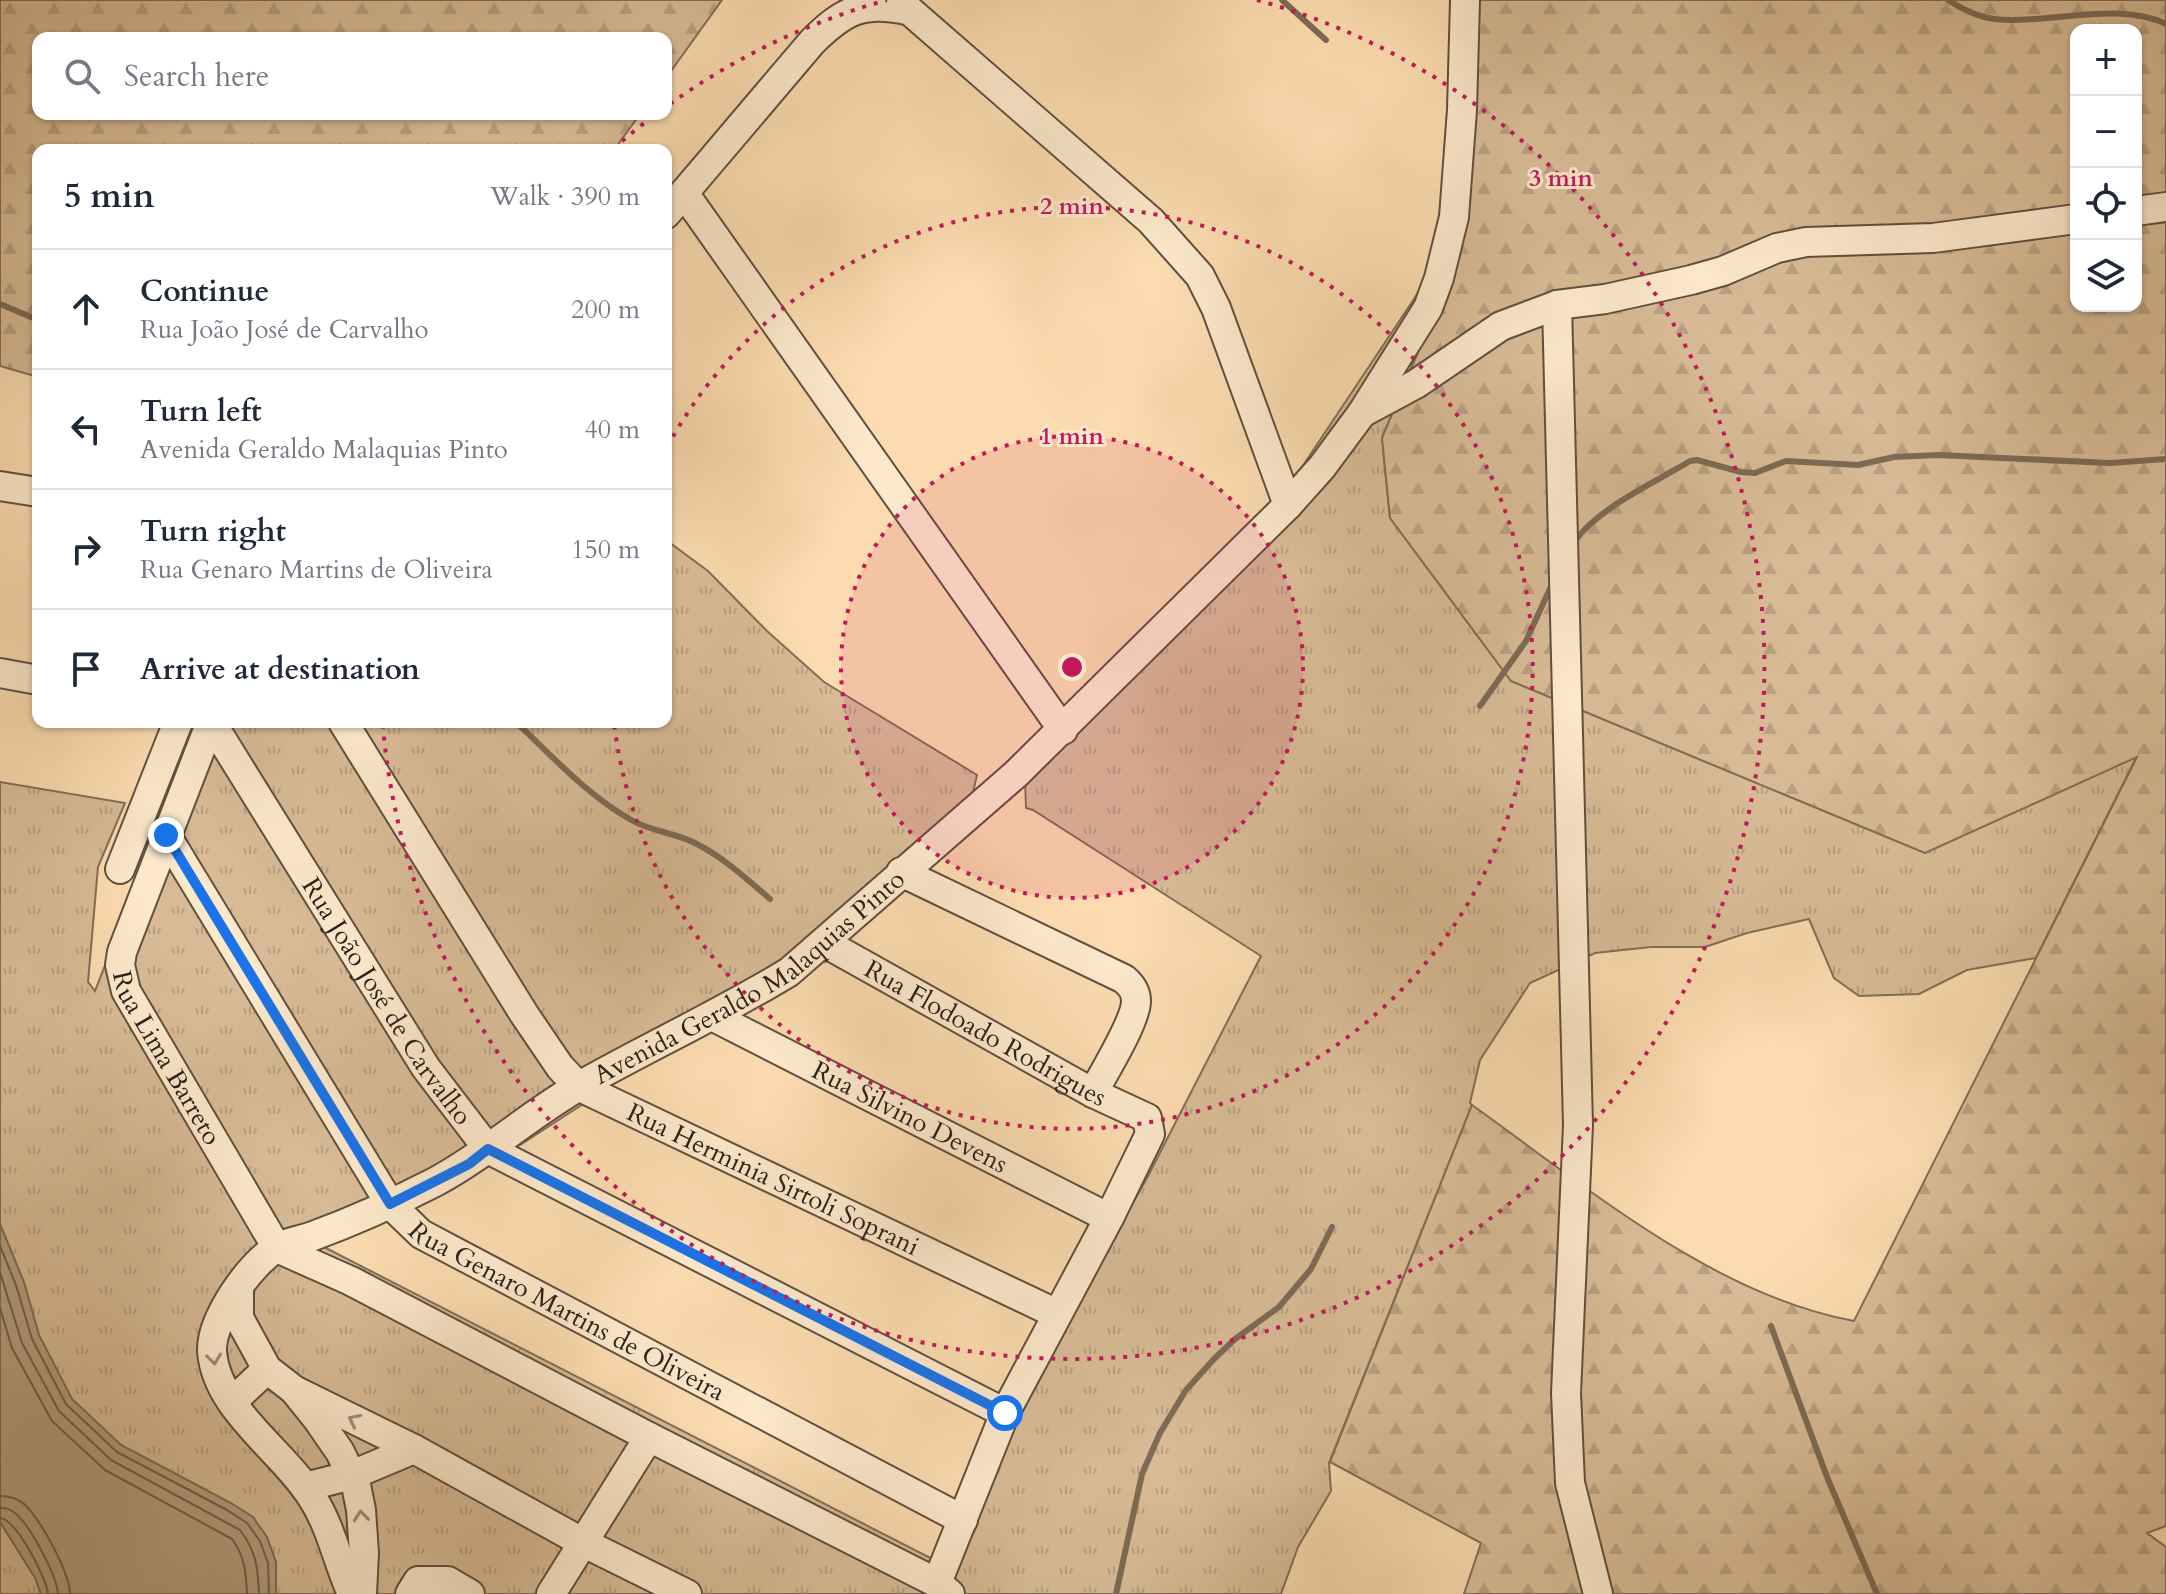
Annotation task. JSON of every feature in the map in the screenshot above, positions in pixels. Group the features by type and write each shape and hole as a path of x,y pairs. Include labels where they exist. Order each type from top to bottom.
{"street":[{"name":"Avenida Geraldo Malaquias Pinto","path":"352,1594 315,1501 224,1391 216,1373 213,1334 220,1314 252,1271 277,1248 390,1204 469,1164 578,1086 789,972 901,872 964,822 1063,730 1288,505 1322,467 1362,413 1428,308 1450,241 1462,110 1465,0"},
{"path":"1063,730 675,203 836,18 856,4 871,1 894,3 910,11 1151,221 1200,276 1216,308 1288,505"},
{"path":"2142,210 2166,207"},
{"path":"1362,413 1416,384 1501,326 1557,305 1605,299 1691,280 1723,271 1777,248 1806,242 1933,238 2070,220"},
{"path":"1557,305 1578,1125 1566,1393 1570,1483 1598,1594"},
{"path":"0,486 32,491"},
{"path":"0,673 32,679"},
{"path":"120,869 176,728"},
{"name":"Rua Lima Barreto","path":"209,728 122,952 121,976 126,991 277,1248"},
{"name":"Rua João José de Carvalho","path":"215,728 426,1068 488,1149 1005,1413"},
{"name":"Rua Herminia Sirtoli Soprani","path":"347,728 524,1014 560,1067 578,1086 1057,1314"},
{"name":"Rua Genaro Martins de Oliveira","path":"166,835 390,1204 421,1234 963,1520"},
{"path":"901,872 1131,985 1135,992 1135,1012 1093,1093"},
{"name":"Rua Flodoado Rodrigues","path":"825,943 1093,1093 1147,1118 1150,1134 1109,1218"},
{"name":"Rua Silvino Devens","path":"712,1016 1109,1218"},
{"path":"277,1248 351,1281 943,1589 963,1520 1005,1413 1109,1218"},
{"path":"239,1289 239,1318 267,1369 294,1390 414,1449 582,1542 687,1594"},
{"path":"232,1402 267,1369"},
{"path":"294,1390 340,1452 352,1475 361,1510 364,1553 362,1594"},
{"path":"551,1594 649,1437"},
{"path":"305,1487 352,1475 414,1449"},
{"path":"410,1594 418,1581 448,1581 470,1594"}],"green space":[{"path":"0,0 722,0 672,70 672,32 32,32 32,120 636,120 618,144 32,144 32,375 0,366"},
{"path":"1468,0 2166,0 2166,1526 2147,1533 2166,1547 2166,1594 1464,1594 1481,1543 1330,1462 1472,1105 1606,1203 1701,1263 1751,1288 1802,1308 1854,1321 2137,757 1925,853 1511,681 1390,518 1382,438 1442,295"},
{"path":"1446,251 1442,294 1382,438 1390,518 1511,681 1925,853 2137,756 2036,958 1967,970 1919,994 1859,996 1834,978 1809,919 1747,933 1705,947 1651,947 1595,953 1530,983 1480,1060 1472,1105 1329,1463 1331,1491 1298,1547 1281,1594 0,1594 0,782 125,803 98,867 88,982 95,991 197,728 672,728 672,544 708,571 767,631 824,682 977,775 965,826 677,1043 454,1188 320,1245 938,1562 990,1453 1146,1180 1261,956 1026,808 1025,781 1045,747 1298,473"}],"water":[{"path":"0,1224 24,1282 39,1335 72,1399 121,1445 253,1517 267,1537 276,1562 276,1594 41,1594 35,1578 0,1522"}],"waterway":[{"path":"1282,0 1326,40"},
{"path":"1948,0 1970,12 1994,19 2104,13 2147,17 2166,24"},
{"path":"0,304 32,317"},
{"path":"1574,542 1612,507 1690,461 1697,460 1755,473 1786,461 1858,465 1894,457 1938,455 2110,463 2166,459"},
{"path":"1480,706 1526,641 1554,580"},
{"path":"522,728 601,800 641,825 689,840 707,850 770,899"},
{"path":"1116,1594 1142,1474 1160,1433 1186,1390 1213,1360 1235,1339 1279,1307 1311,1269 1332,1227"},
{"path":"1771,1326 1827,1477 1877,1594"}],"route":[{"path":"166,835 390,1204 469,1164 488,1149 1005,1413"}]}
